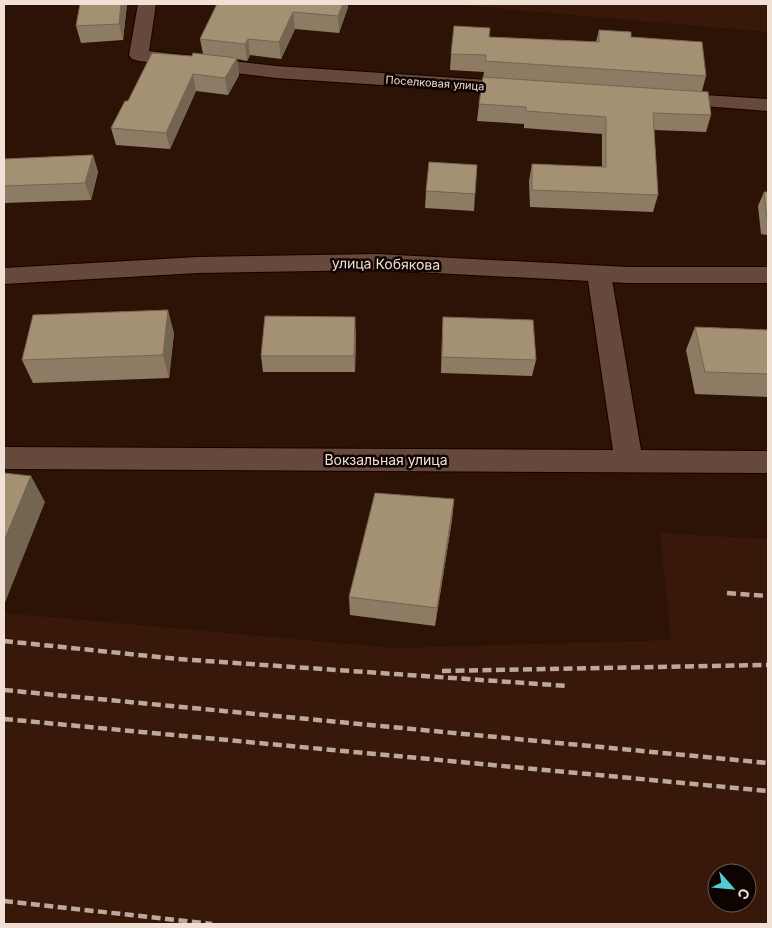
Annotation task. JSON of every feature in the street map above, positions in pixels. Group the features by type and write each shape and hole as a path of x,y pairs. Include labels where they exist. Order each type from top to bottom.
{"street":[{"name":"Поселковая улица","path":"147,4 138,55 276,72 532,89"},
{"path":"650,97 768,105"},
{"name":"улица Кобякова","path":"4,276 198,265 378,262 599,274 768,275"},
{"path":"599,274 629,462"},
{"name":"Вокзальная улица","path":"4,458 768,462"}],"shaded area":[{"path":"450,4 768,4 768,32 630,20"},
{"path":"660,533 768,539 768,924 4,924 4,613 395,648 671,640"}],"building":[{"path":"80,4 121,4 119,24 76,26"},
{"path":"217,4 343,4 338,16 293,12 279,42 248,39 245,44 200,39"},
{"path":"454,26 490,28 489,37 599,42 599,30 631,32 631,37 702,42 706,76 485,61 486,55 451,54"},
{"path":"152,53 192,56 193,53 237,58 225,78 193,74 166,133 111,128 125,101 128,101"},
{"path":"483,77 708,92 711,115 653,113 658,195 532,190 532,164 606,167 606,117 526,111 526,107 479,104"},
{"path":"93,155 85,183 4,186 4,159"},
{"path":"429,162 477,165 475,194 426,191"},
{"path":"764,192 768,192 768,219 767,219"},
{"path":"168,310 163,355 22,360 33,315"},
{"path":"265,316 355,317 354,356 261,356"},
{"path":"443,317 533,320 536,360 442,357"},
{"path":"695,327 768,330 768,374 705,372"},
{"path":"4,473 31,476 4,541"},
{"path":"375,493 454,499 437,608 349,597"}],"railway":[{"path":"727,593 768,596"},
{"path":"4,641 178,659 568,686"},
{"path":"442,671 768,665"},
{"path":"4,690 768,763"},
{"path":"4,719 768,791"},
{"path":"4,901 212,924"}]}
